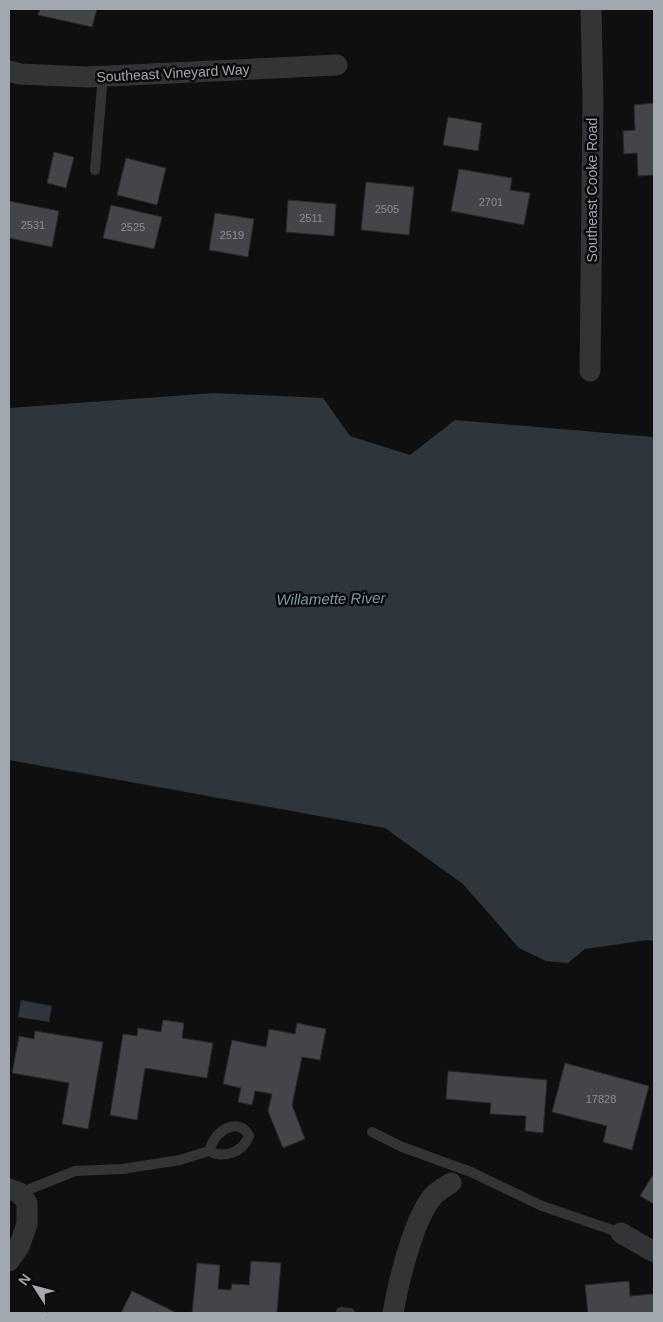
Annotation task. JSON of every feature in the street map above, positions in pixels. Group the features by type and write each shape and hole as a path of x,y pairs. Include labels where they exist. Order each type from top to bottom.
{"street":[{"name":"Southeast Cooke Road","path":"590,371 591,9"},
{"name":"Southeast Vineyard Way","path":"9,71 20,74 103,76 338,65"},
{"path":"392,1313 399,1280 422,1214 435,1194 457,1176"},
{"path":"9,1261 19,1247 26,1224 27,1203 14,1191"},
{"path":"620,1233 654,1252"}],"lane":[{"path":"95,170 103,76"},
{"path":"372,1132 457,1176 620,1233"},
{"path":"14,1191 75,1171 122,1169 180,1160 209,1151"}],"water":[{"name":"Willamette River","path":"214,393 323,398 350,436 410,455 455,420 654,437 654,941 648,940 585,949 568,963 546,961 519,948 463,884 385,828 9,760 9,408"},
{"path":"21,1000 52,1006 49,1022 18,1017"}],"building":[{"path":"40,9 97,9 92,27 38,15"},
{"path":"654,103 654,175 638,176 637,153 624,154 623,131 635,130 634,105"},
{"path":"448,117 482,123 478,151 443,145"},
{"path":"54,152 74,157 66,188 47,183"},
{"path":"126,158 166,168 157,205 117,195"},
{"path":"459,169 512,178 510,190 530,193 524,225 451,211"},
{"path":"366,182 414,187 409,235 361,230"},
{"path":"288,200 336,204 334,236 286,232"},
{"path":"9,201 59,211 52,247 9,238"},
{"path":"111,205 162,217 154,249 103,238"},
{"path":"215,213 254,219 248,257 209,250"},
{"path":"163,1020 184,1023 182,1038 213,1043 207,1078 145,1068 137,1120 110,1115 123,1034 137,1036 138,1028 161,1032"},
{"path":"297,1023 326,1029 320,1060 302,1057 292,1105 305,1139 283,1148 268,1111 272,1094 255,1091 252,1105 238,1102 241,1088 223,1084 232,1040 266,1047 269,1029 295,1034"},
{"path":"35,1031 103,1042 88,1129 62,1124 69,1083 12,1073 19,1036 34,1039"},
{"path":"565,1063 649,1086 632,1150 603,1142 607,1126 552,1112"},
{"path":"448,1071 547,1080 543,1133 525,1131 526,1116 490,1114 491,1103 446,1099"},
{"path":"654,1173 654,1204 640,1196"},
{"path":"251,1261 281,1263 277,1313 192,1313 197,1263 220,1265 218,1289 231,1290 232,1284 249,1285"},
{"path":"629,1281 630,1296 654,1294 654,1313 588,1313 585,1285"},
{"path":"132,1291 177,1313 121,1313"}]}
